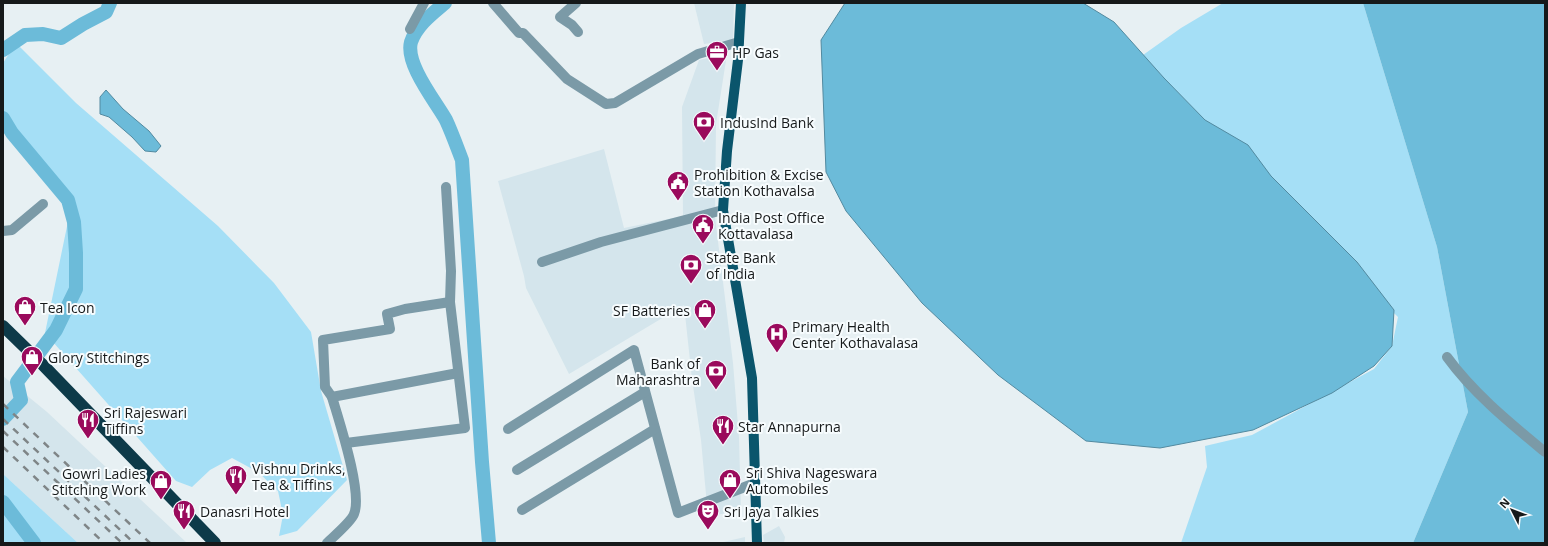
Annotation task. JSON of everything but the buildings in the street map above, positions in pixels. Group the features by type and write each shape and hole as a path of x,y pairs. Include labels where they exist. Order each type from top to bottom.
{"highway":[{"path":"3,326 31,352 215,543"}],"main road":[{"path":"741,3 739,42 727,150 723,210 752,378 757,543"}],"street":[{"path":"410,30 424,3"},
{"path":"493,3 519,32 523,33 566,79 606,104 615,103 698,54 739,42"},
{"path":"576,3 560,16 572,25 578,32"},
{"path":"346,443 465,428 450,302 451,271 446,187"},
{"path":"3,231 12,230 43,204"},
{"path":"542,262 601,242 723,210"},
{"path":"327,543 354,515 357,504 346,443 332,397 325,386 323,340 390,329 387,314 405,309 450,302"},
{"path":"508,429 634,350 678,513 755,484"},
{"path":"1447,357 1454,367 1492,409 1545,452"},
{"path":"332,397 458,374"},
{"path":"517,470 645,392"},
{"path":"522,510 655,429"}],"shaded area":[{"path":"694,3 734,3 733,40 704,44"},
{"path":"845,3 1083,3 1114,22 1164,78 1205,120 1248,145 1271,176 1357,262 1394,310 1392,346 1374,366 1332,393 1253,430 1160,448 1086,441 998,375 922,303 846,211 826,172 821,40"},
{"path":"1223,3 1363,3 1437,247 1468,412 1413,543 1181,543 1207,467 1205,446 1252,435 1374,369 1392,346 1398,317 1363,283 1143,55 1181,28"},
{"path":"1363,3 1545,3 1545,543 1413,543 1468,412 1437,247"},
{"path":"16,43 76,103 218,226 274,283 311,332 321,391 347,480 297,531 279,536 283,515 278,491 258,472 232,458 210,470 192,487 176,481 45,333 71,207 3,120 3,63"},
{"path":"727,54 716,124 715,217 733,363 739,438 741,511 708,516 701,440 692,379 684,305 569,374 526,288 498,181 604,149 624,228 683,216 682,107 699,60"},
{"path":"106,90 123,109 149,131 161,146 156,152 145,151 132,137 109,117 100,114 100,97"},
{"path":"3,376 47,412 187,543 78,543 3,474"},
{"path":"3,474 78,543 3,543"},
{"path":"779,526 785,537 784,543 764,543 763,535"},
{"path":"745,537 745,543 719,543"}],"waterway":[{"path":"3,50 25,35 43,34 61,38 106,12 110,3"},
{"path":"445,3 425,20 417,30 411,42 410,51 422,82 446,120 462,160 482,462 489,543"},
{"path":"3,118 12,133 68,200 74,222 76,253 76,289 56,330 17,382 21,400 3,419"},
{"path":"3,502 34,543"}],"railway":[{"path":"3,404 150,543"},
{"path":"3,419 134,543"},
{"path":"3,431 122,543"},
{"path":"3,447 104,543"}],"place":[{"name":"HP Gas","path":"717,72"},
{"name":"IndusInd Bank","path":"704,142"},
{"name":"Prohibition & Excise Station Kothavalsa","path":"678,202"},
{"name":"India Post Office Kottavalasa","path":"703,244"},
{"name":"State Bank of India","path":"691,284"},
{"name":"Tea Icon","path":"25,326"},
{"name":"SF Batteries","path":"705,330"},
{"name":"Primary Health Center Kothavalasa","path":"777,354"},
{"name":"Glory Stitchings","path":"32,376"},
{"name":"Bank of Maharashtra","path":"716,390"},
{"name":"Sri Rajeswari Tiffins","path":"88,440"},
{"name":"Star Annapurna","path":"723,446"},
{"name":"Vishnu Drinks, Tea & Tiffins","path":"236,496"},
{"name":"Gowri Ladies Stitching Work","path":"161,500"},
{"name":"Sri Shiva Nageswara Automobiles","path":"730,500"},
{"name":"Danasri Hotel","path":"184,530"},
{"name":"Sri Jaya Talkies","path":"708,530"}]}
